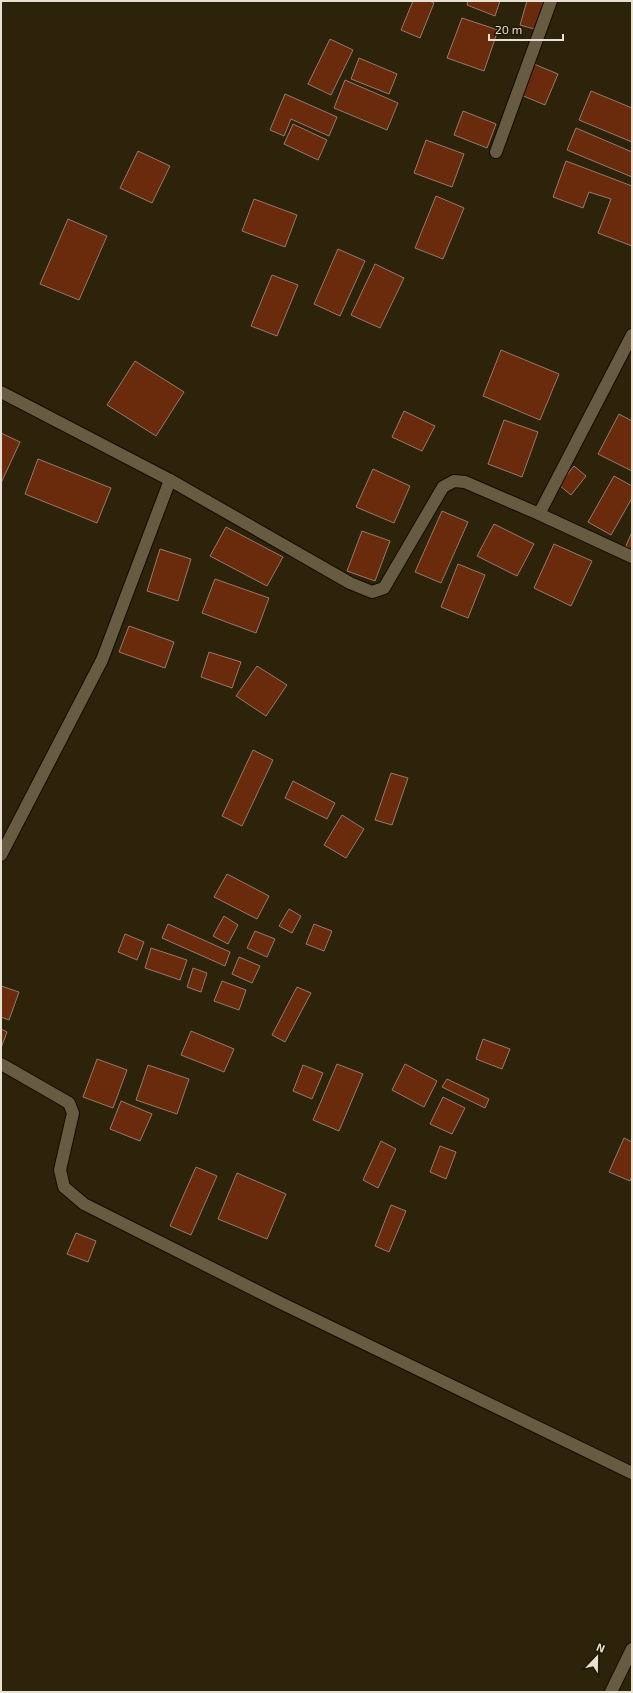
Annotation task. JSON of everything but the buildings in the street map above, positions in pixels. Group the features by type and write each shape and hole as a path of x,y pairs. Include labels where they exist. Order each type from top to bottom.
{"street":[{"path":"496,152 551,1"},
{"path":"539,514 632,335"},
{"path":"1,392 170,480 350,583 372,592 384,588 443,487 454,481 465,482 632,557"},
{"path":"1,856 102,660 170,480"},
{"path":"1,1064 69,1103 74,1113 60,1170 64,1187 84,1204 283,1304 632,1473"},
{"path":"611,1692 632,1650"}]}
